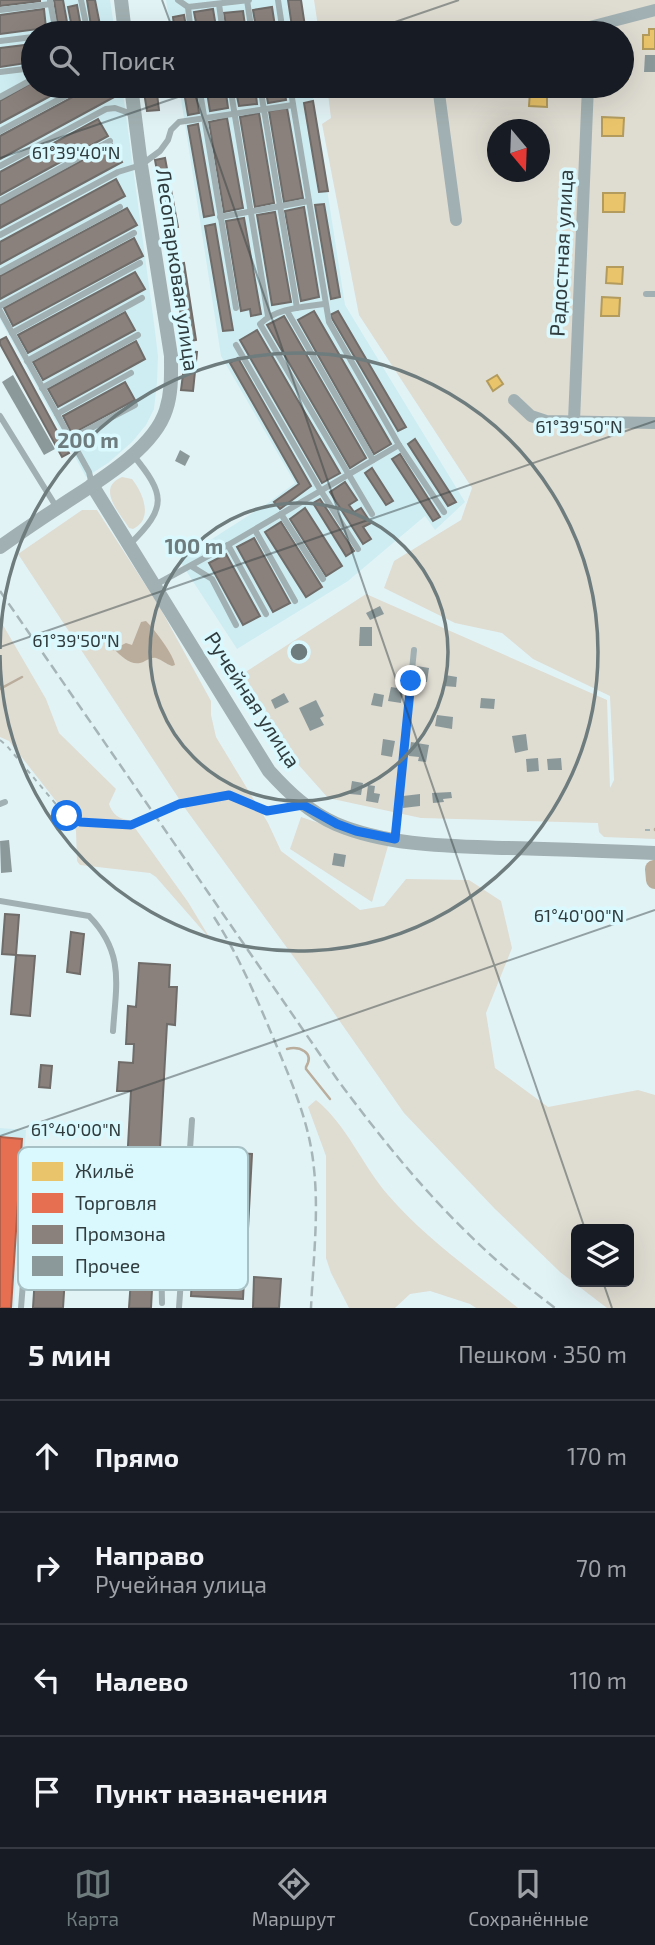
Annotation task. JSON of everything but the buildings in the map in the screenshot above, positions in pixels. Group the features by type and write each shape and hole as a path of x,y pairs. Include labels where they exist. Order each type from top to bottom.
{"street":[{"path":"121,0 122,21"},
{"path":"620,21 655,10"},
{"name":"Лесопарковая улица","path":"0,547 92,485 132,454 153,435 166,411 171,385 171,356 132,98"},
{"path":"440,98 456,220"},
{"name":"Радостная улица","path":"574,421 588,98"},
{"path":"514,400 531,416 546,421 655,422"},
{"name":"Ручейная улица","path":"92,485 270,771 303,805 356,831 431,845 655,853"}],"lane":[{"path":"81,0 85,21"},
{"path":"178,0 188,7 248,0 251,21"},
{"path":"278,0 281,21"},
{"path":"0,10 51,2 54,21"},
{"path":"219,4 221,21"},
{"path":"188,7 190,21"},
{"path":"0,41 21,38"},
{"path":"0,72 21,69"},
{"path":"0,97 21,86"},
{"path":"0,131 62,98"},
{"path":"201,98 236,308"},
{"path":"232,98 268,316"},
{"path":"262,98 297,308"},
{"path":"292,98 328,323 400,445 444,512"},
{"path":"0,235 118,172 141,165 160,151 171,130 179,122 293,104"},
{"path":"0,166 106,109 115,108 134,115"},
{"path":"0,201 110,141"},
{"path":"220,217 309,201"},
{"path":"0,272 120,207"},
{"path":"92,485 89,472 0,308 134,233"},
{"path":"12,333 140,263"},
{"path":"646,294 655,294"},
{"path":"27,361 142,298"},
{"path":"324,303 268,316 260,324 372,514"},
{"path":"287,311 373,460"},
{"path":"42,388 138,335"},
{"path":"236,345 358,549"},
{"path":"57,414 131,373"},
{"path":"70,439 135,405"},
{"path":"0,416 57,508"},
{"path":"155,585 400,445"},
{"path":"130,544 149,526 157,506 158,495 152,479 132,454"},
{"path":"281,514 323,579"},
{"path":"255,530 295,601"},
{"path":"228,545 266,614"},
{"path":"191,566 212,579 236,625"},
{"path":"395,839 414,650"},
{"path":"0,901 89,916 97,924 114,957 116,971 113,1031"},
{"path":"190,1147 192,1120"},
{"path":"21,1308 22,1290"},
{"path":"162,1290 162,1303"},
{"path":"179,1308 180,1290"}],"path":[{"path":"0,740 60,809 80,822 131,825 179,804 229,795 267,811 303,805"},
{"path":"645,830 655,830"}],"shaded area":[{"path":"0,0 110,0 113,21 21,21 21,98 124,98 158,356 154,409 146,425 132,442 108,463 86,477 0,319"},
{"path":"166,0 298,0 301,21 169,21"},
{"path":"314,0 655,0 655,839 604,837 599,832 598,823 421,818 328,798 273,736 244,673 366,594 607,700 610,788 614,780 610,696 533,659 502,633 455,623 384,588 394,561 461,520 472,488 359,315 322,124 331,118 328,98 634,98 634,21 317,21"},
{"path":"181,98 313,98 345,305 465,502 435,530 425,516 348,581 237,649 179,560 295,483 221,356"},
{"path":"122,477 132,479 143,498 143,519 133,529 129,528 120,515 110,494 114,482"},
{"path":"82,510 97,510 159,606 211,701 216,737 268,823 281,851 360,910 384,906 406,879 469,880 501,901 512,948 486,1013 495,1068 548,1107 638,1090 655,1095 655,1308 607,1308 580,1287 634,1287 634,1224 571,1224 571,1280 494,1208 404,1113 187,811 18,554"},
{"path":"0,620 46,699 59,733 116,789 109,804 112,811 129,820 188,902 211,940 150,873 80,865 77,861 74,824 9,741 0,737"},
{"path":"146,621 167,649 175,665 156,658 133,663 114,649 126,643 132,645 141,622"},
{"path":"301,817 388,846 372,902 290,849"},
{"path":"316,1100 337,1121 379,1183 402,1211 450,1254 518,1308 476,1308 430,1291 410,1294 395,1308 349,1308 326,1258 326,1156 308,1107"},
{"path":"0,1128 26,1130 25,1147 18,1147 18,1249 14,1308 0,1308"}],"waterway":[{"path":"70,643 105,641 114,649"},
{"path":"0,689 22,677"},
{"path":"654,869 655,880"},
{"path":"287,1049 301,1049 307,1054 309,1057 306,1069 330,1099"}],"railway":[{"path":"0,591 362,1112 411,1173 464,1230 555,1308"},
{"path":"214,917 240,962 261,1010 294,1088 309,1136 316,1204 311,1308"}],"route":[{"path":"67,816 80,822 131,825 168,807 229,795 267,811 303,805 337,824 395,839 411,681"}]}
